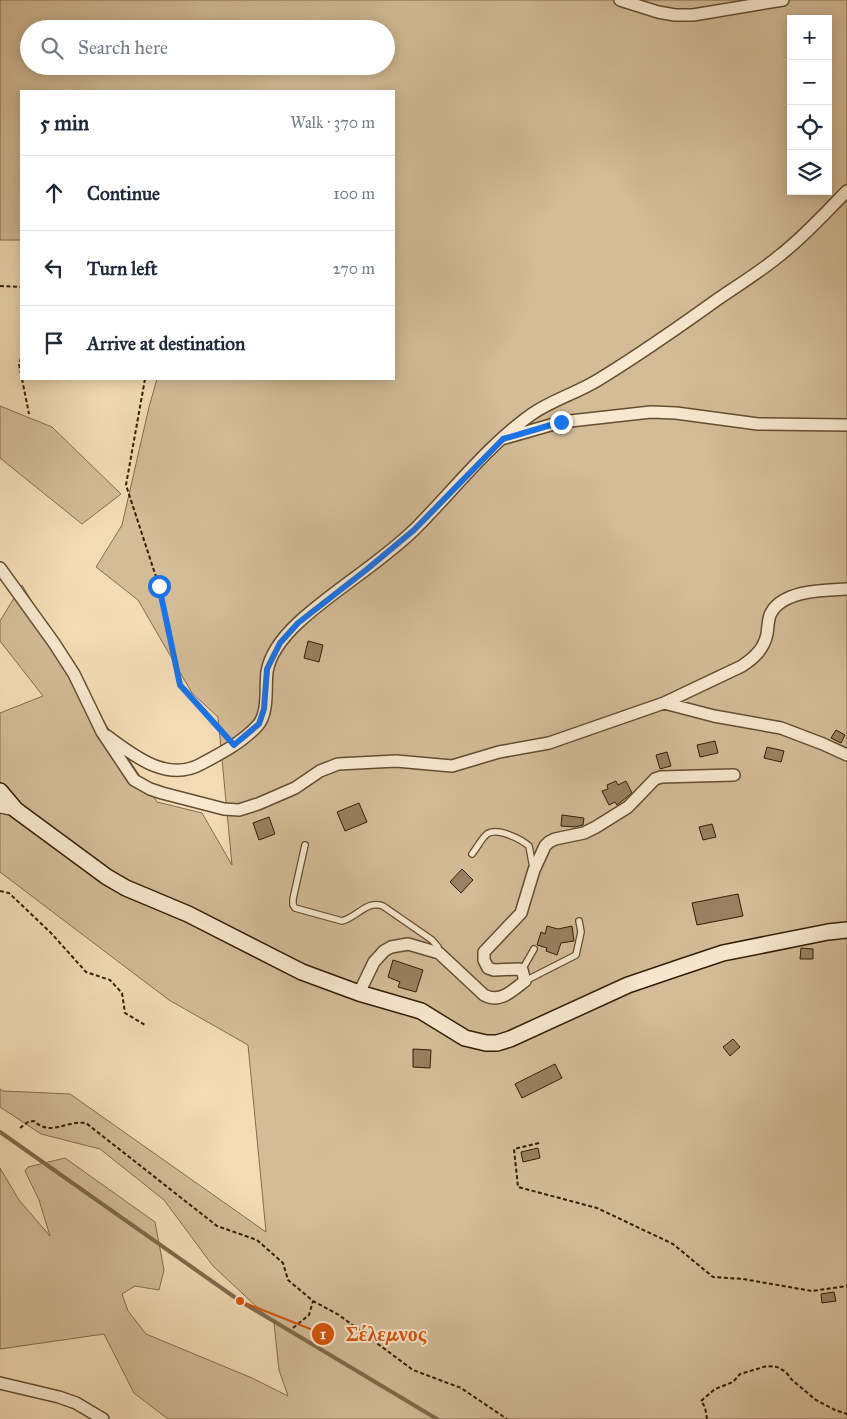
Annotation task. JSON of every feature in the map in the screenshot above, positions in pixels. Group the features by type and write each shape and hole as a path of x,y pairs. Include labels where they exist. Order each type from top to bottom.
{"main road":[{"path":"0,791 16,810 107,877 126,888 196,918 302,972 359,993 421,1011 465,1038 486,1043 497,1043 510,1039 628,985 723,953 847,930"}],"street":[{"path":"620,0 658,12 675,15 693,15 783,0"},
{"path":"102,732 136,757 150,764 178,771 187,771 198,766 234,745 259,724 264,709 267,669 280,643 298,623 414,530 517,425 535,412 621,366 779,257 801,238 847,191"},
{"path":"503,439 561,422 651,412 676,413 758,424 847,426"},
{"path":"0,568 74,674 102,732 134,780 143,786 162,793 224,809 239,810 295,788 320,771 338,764 396,761 452,766 499,752 549,743 664,703 742,666 753,658 763,646 771,614 782,601 792,596 847,588"},
{"path":"664,703 714,716 781,728 847,755"},
{"path":"359,993 374,962 384,951 391,947 408,944 439,953 488,998 501,998 525,981 522,970 491,970 488,968 483,956 484,952 521,913 534,870 545,846 549,842 584,833 596,827 628,807 655,779 661,777 734,775"},
{"path":"0,807 16,810"},
{"path":"0,1383 59,1397 76,1403 103,1419"}],"lane":[{"path":"472,854 486,835 491,832 515,836 529,846 534,870"},
{"path":"305,845 293,899 294,908 342,921 368,906 378,904 432,940 438,947 439,953"},
{"path":"525,981 576,955 581,932 579,921"},
{"path":"522,970 534,949"}],"path":[{"path":"0,286 20,287"},
{"path":"22,380 29,414"},
{"path":"145,380 126,485 159,586 180,685 234,745"},
{"path":"0,891 9,893 52,934 86,972 110,980 122,993 125,1013 145,1025"},
{"path":"20,1128 28,1122 34,1121 41,1127 58,1128 69,1123 86,1123 218,1226 257,1240 283,1263 288,1280 313,1301 339,1315 413,1370 461,1388 507,1419"},
{"path":"539,1143 514,1149 518,1187 596,1208 673,1244 713,1277 743,1278 812,1291 847,1286"},
{"path":"293,1328 309,1315 313,1301"},
{"path":"707,1419 706,1408 701,1401 715,1389 733,1382 740,1374 767,1366 777,1366 816,1400 847,1414"}],"shaded area":[{"path":"0,0 847,0 847,1419 168,1419 134,1393 104,1334 0,1349 0,1168 19,1200 50,1236 39,1200 25,1171 28,1167 65,1158 155,1222 164,1270 159,1290 135,1286 122,1294 128,1311 146,1334 252,1378 288,1396 279,1370 274,1323 213,1266 164,1200 100,1149 41,1134 0,1107 0,1089 3,1091 70,1094 266,1232 248,1045 169,1000 0,872 0,713 43,696 0,641 0,621 22,585 106,725 157,802 202,813 232,865 218,717 192,693 138,600 96,567 122,525 157,380 395,380 395,90 20,90 20,240 0,240"},
{"path":"0,406 52,427 121,494 82,524 0,458"}],"building":[{"path":"308,641 323,645 319,662 304,658"},
{"path":"836,730 845,735 841,743 831,738"},
{"path":"715,741 718,753 700,757 697,745"},
{"path":"767,747 784,751 781,762 764,758"},
{"path":"667,752 671,766 660,769 656,755"},
{"path":"616,781 618,785 626,781 632,793 617,805 615,802 609,805 602,791 608,789 607,785"},
{"path":"359,803 367,822 345,831 337,812"},
{"path":"562,815 584,818 583,825 575,827 561,826"},
{"path":"269,817 275,834 259,840 253,823"},
{"path":"712,824 716,837 703,840 699,827"},
{"path":"462,869 473,880 461,893 450,882"},
{"path":"738,894 743,916 697,925 692,903"},
{"path":"547,926 558,929 572,926 574,941 561,943 557,955 546,951 547,948 537,945 541,932 545,934"},
{"path":"801,948 813,949 813,959 800,959"},
{"path":"393,960 423,970 416,992 398,987 400,982 388,977"},
{"path":"733,1039 740,1047 730,1056 723,1047"},
{"path":"413,1049 431,1050 430,1068 413,1067"},
{"path":"555,1064 562,1078 522,1098 515,1084"},
{"path":"538,1148 540,1158 523,1162 521,1152"},
{"path":"834,1292 836,1301 822,1303 821,1294"}],"waterway":[{"path":"0,1132 240,1301 437,1419"}],"place":[{"name":"Σέλεμνος","path":"240,1301"}],"route":[{"path":"159,586 180,685 234,745 259,724 264,709 267,669 280,643 298,623 414,530 503,439 561,422"}]}
